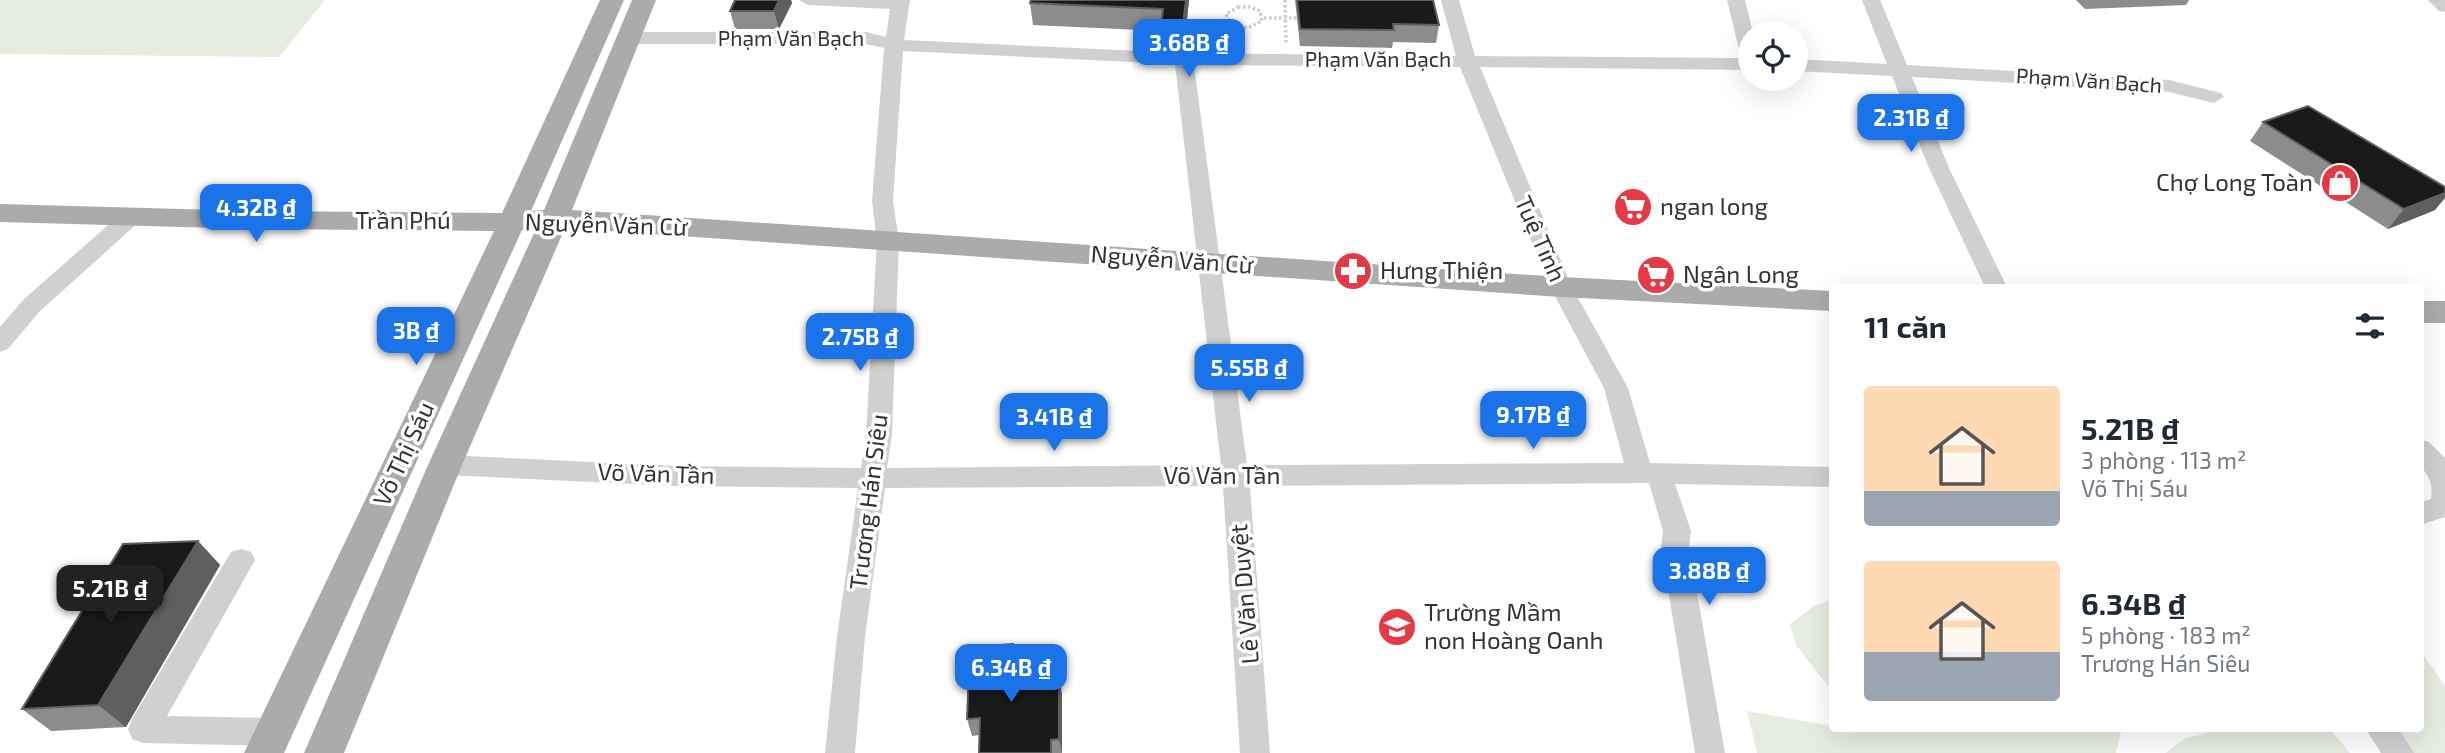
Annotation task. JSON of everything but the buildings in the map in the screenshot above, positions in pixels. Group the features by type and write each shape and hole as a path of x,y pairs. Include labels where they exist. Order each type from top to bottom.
{"main road":[{"name":"Võ Thị Sáu","path":"269,742 512,222 612,0"},
{"name":"Võ Thị Sáu","path":"324,753 445,465 555,218 644,0"},
{"name":"Trần Phú","path":"0,213 512,222"},
{"name":"Nguyễn Văn Cừ","path":"512,222 555,218 1561,287 1829,301"},
{"path":"2424,313 2445,312"}],"street":[{"path":"808,0 901,2"},
{"name":"Tuệ Tĩnh","path":"1450,0 1467,60 1508,164 1561,287 1616,388 1649,474 1677,531 1675,547 1710,753"},
{"path":"1736,0 1741,21"},
{"path":"1871,0 1939,168 1995,284"},
{"path":"2437,0 2445,7"},
{"name":"Trương Hán Siêu","path":"839,753 851,636 874,478 882,399 888,241 882,210 893,45 901,2"},
{"name":"Phạm Văn Bạch","path":"629,38 866,38 893,45 1184,60 1738,64"},
{"name":"Lê Văn Duyệt","path":"1184,60 1211,263 1234,476 1252,662 1255,753"},
{"name":"Phạm Văn Bạch","path":"1808,65 2176,87 2214,97"},
{"path":"0,342 31,306 132,216"},
{"path":"2424,453 2440,470 2445,490 2443,505 2424,514"},
{"name":"Võ Văn Tần","path":"445,465 676,476 874,478 1649,474 1829,477"},
{"path":"241,560 143,729 269,742"},
{"path":"2383,732 2399,753"}],"path":[{"path":"1246,0 1246,7"},
{"path":"1284,0 1285,59"},
{"path":"1246,7 1260,11 1264,18 1259,24 1248,28 1235,26 1227,21 1228,11 1246,7"},
{"path":"1264,18 1307,18"}],"shaded area":[{"path":"0,0 325,0 279,57 0,54"},
{"path":"1829,600 1829,687 1796,645 1790,624 1814,606"},
{"path":"2424,656 2445,686 2445,753 2412,753 2397,732 2424,732"},
{"path":"1747,711 1829,725 1829,732 2121,732 2116,753 1757,753"},
{"path":"2209,732 2332,732 2350,753 2166,753 2184,739"}],"place":[{"name":"Chợ Long Toàn","path":"2340,183"},
{"name":"ngan long","path":"1633,207"},
{"name":"Hưng Thiện","path":"1353,271"},
{"name":"Ngân Long","path":"1656,275"},
{"name":"Trường Mầm non Hoàng Oanh","path":"1397,627"}]}
